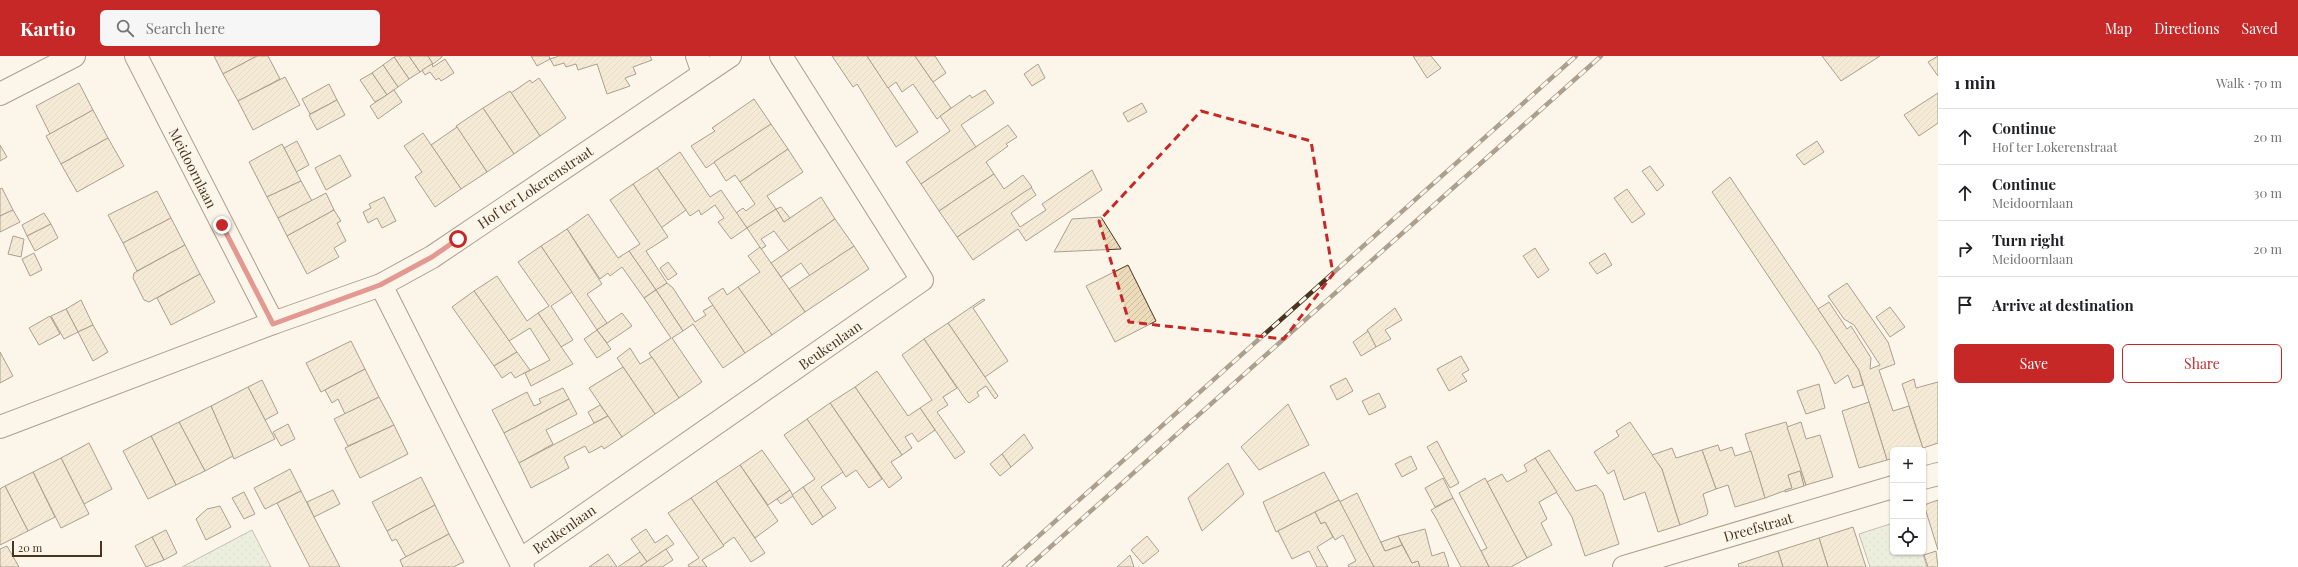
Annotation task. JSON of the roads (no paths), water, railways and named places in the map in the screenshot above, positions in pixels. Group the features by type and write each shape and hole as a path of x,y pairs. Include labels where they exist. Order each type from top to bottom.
{"street":[{"path":"0,94 74,56"},
{"name":"Meidoornlaan","path":"136,56 273,324"},
{"name":"Hof ter Lokerenstraat","path":"380,285 432,257 700,65 730,56"},
{"name":"Beukenlaan","path":"521,564 922,280 781,56"},
{"path":"0,427 380,285 521,564"},
{"path":"1926,477 1938,474"},
{"name":"Dreefstraat","path":"1624,567 1890,488"}],"railway":[{"path":"1004,567 1576,56"},
{"path":"1028,567 1601,56"}]}
